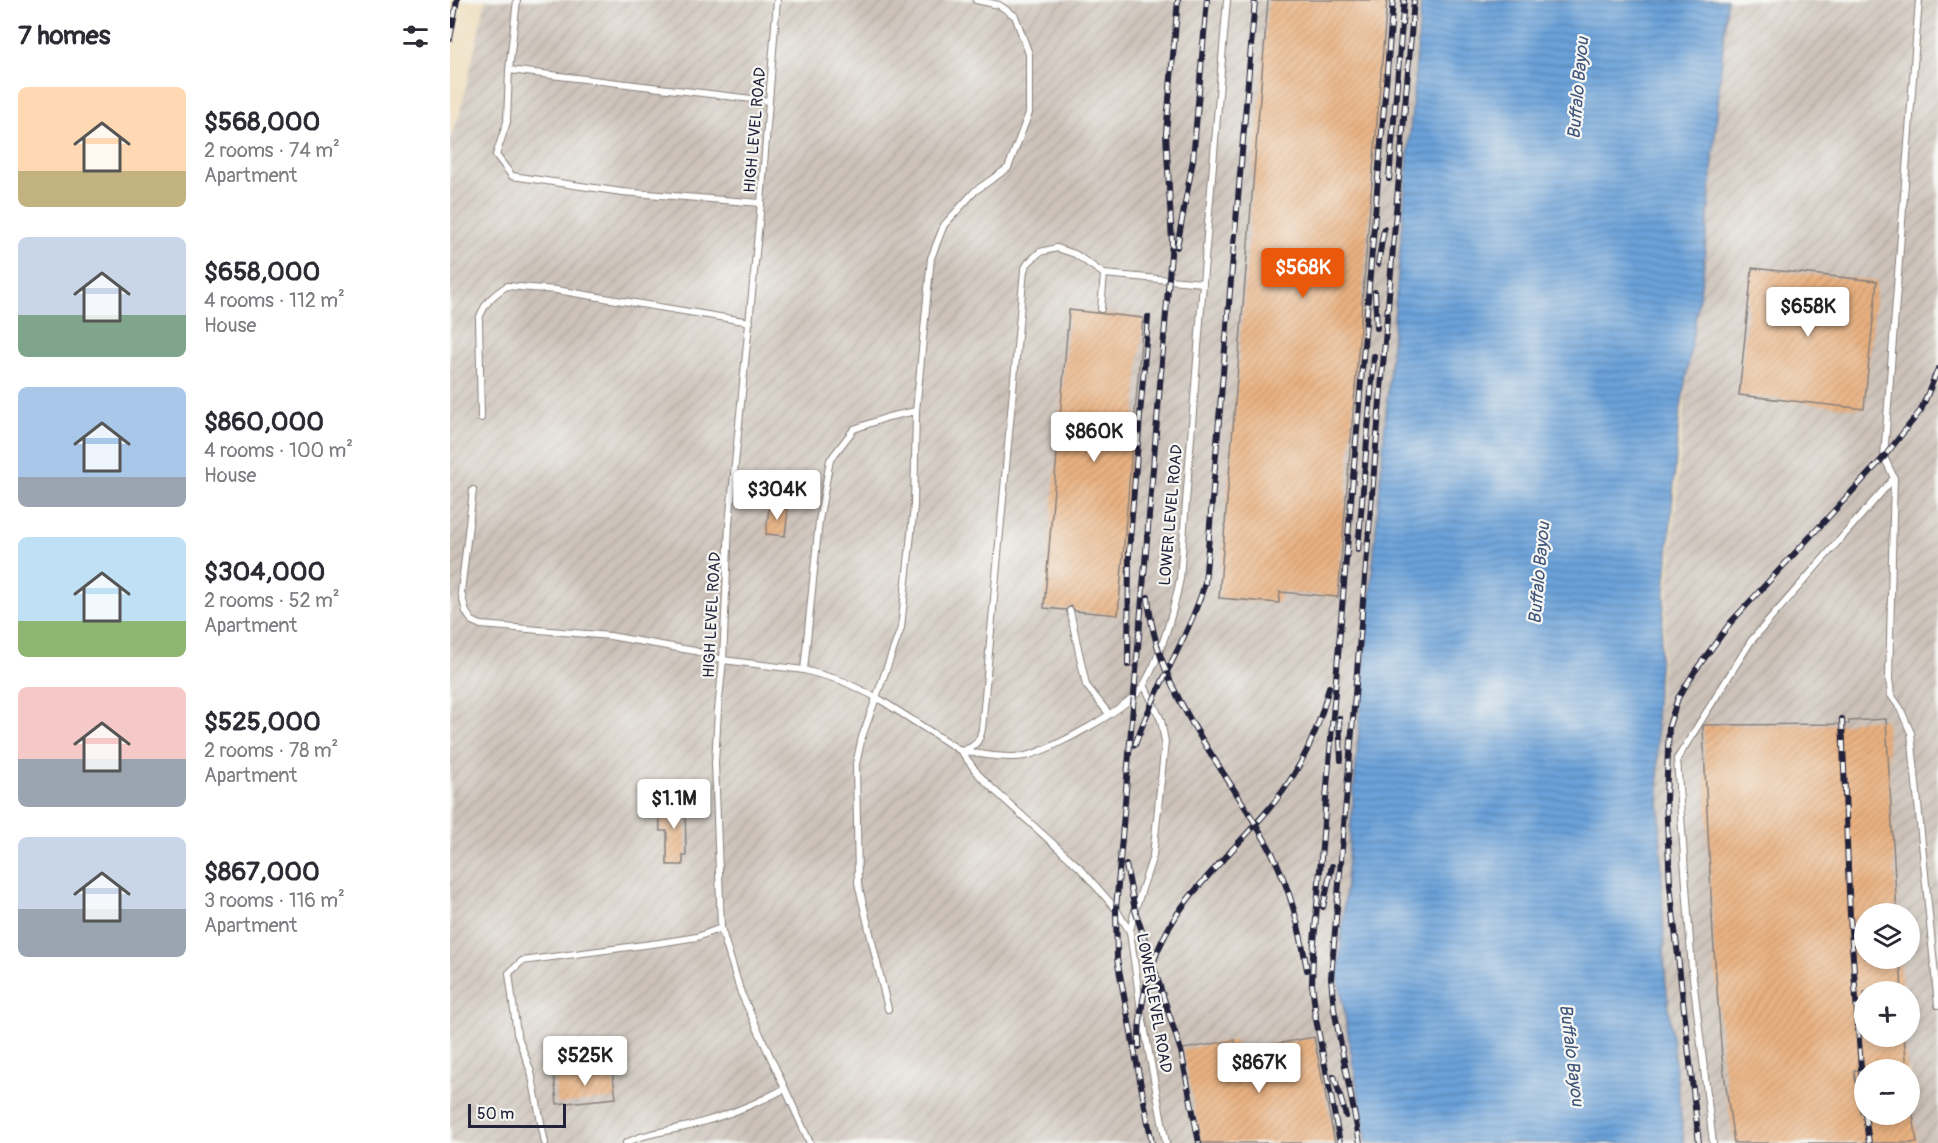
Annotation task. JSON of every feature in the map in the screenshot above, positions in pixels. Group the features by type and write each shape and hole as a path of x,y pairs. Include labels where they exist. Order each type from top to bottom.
{"lane":[{"path":"517,0 509,70 507,122 496,155 512,176 622,192 761,203"},
{"name":"HIGH LEVEL ROAD","path":"777,0 761,203 729,524 723,660 715,763 721,928 741,993 810,1143"},
{"path":"888,1009 858,883 856,764 862,737 901,628 914,506 916,411 931,258 944,225 975,192 1008,168 1029,113 1029,54 1015,16 999,5 976,0"},
{"name":"LOWER LEVEL ROAD","path":"961,752 1025,756 1044,750 1109,714 1144,685 1175,603 1180,579 1227,0"},
{"path":"1919,0 1884,457 1894,478 1889,678 1891,695 1900,708 1911,733 1938,1005"},
{"path":"509,70 770,101"},
{"path":"473,490 461,592 466,612 472,621 482,625 610,636 695,651 723,660 804,670 840,680 876,697 961,752 976,745 981,737 1024,270 1033,257 1040,252 1057,248 1075,254 1104,274 1203,283"},
{"path":"1101,309 1104,274"},
{"path":"481,418 480,319 484,306 492,296 507,286 556,290 750,322"},
{"path":"804,670 819,521 830,460 854,429 888,417 916,411"},
{"path":"1713,1143 1692,970 1677,759 1751,641 1894,478"},
{"path":"1070,611 1086,685 1109,714"},
{"path":"1130,932 1152,856 1165,742 1161,720 1144,685"},
{"name":"LOWER LEVEL ROAD","path":"961,752 993,789 1080,868 1116,909 1130,932 1141,1010 1166,1143"},
{"path":"544,1143 541,1115 531,1072 517,1034 509,973 522,961 659,944 697,937 721,928"},
{"path":"626,1143 639,1136 674,1130 756,1105 784,1089"}],"shaded area":[{"path":"486,0 1419,0 1338,976 1369,1143 450,1143 450,140 460,113"},
{"path":"1725,0 1938,0 1938,1143 1685,1143 1665,965 1656,731 1683,422"}],"water":[{"name":"Buffalo Bayou","path":"1421,0 1727,0 1703,273 1679,421 1656,706 1665,974 1684,1143 1367,1143 1338,976"}],"building":[{"path":"1268,0 1387,0 1338,597 1280,592 1279,603 1219,598"},
{"path":"1752,268 1877,281 1864,409 1739,395"},
{"path":"1069,310 1143,318 1118,615 1075,611 1071,606 1065,610 1044,608"},
{"path":"769,507 788,509 785,536 766,534"},
{"path":"1886,719 1896,903 1854,903 1854,969 1901,969 1901,981 1854,981 1854,1047 1905,1047 1906,1059 1854,1059 1854,1125 1915,1125 1917,1143 1734,1143 1722,1058 1713,935 1703,727 1704,725 1849,724 1849,721"},
{"path":"659,801 685,801 686,856 683,856 683,865 667,865 667,831 660,831"},
{"path":"1314,1037 1335,1143 1201,1143 1183,1049 1235,1040 1237,1051"},
{"path":"612,1069 616,1098 557,1104 554,1075"}],"railway":[{"path":"450,39 457,0"},
{"path":"1152,1143 1117,959 1116,909 1172,242 1166,133 1178,0"},
{"path":"1177,247 1193,160 1207,0"},
{"path":"1135,745 1190,624 1205,583 1255,0"},
{"path":"1316,1016 1312,984 1313,954 1393,0"},
{"path":"1389,179 1404,0"},
{"path":"1360,1143 1334,1009 1331,978 1414,0"},
{"path":"1378,264 1384,229"},
{"path":"1375,292 1377,328"},
{"path":"1128,665 1129,552 1148,317"},
{"path":"1358,550 1374,356"},
{"path":"1699,1143 1670,885 1666,799 1669,726 1678,698 1731,622 1884,457 1921,410 1938,369"},
{"path":"1148,597 1154,633 1179,699 1279,867 1294,910 1307,970"},
{"path":"1139,1047 1146,987 1158,949 1167,931 1189,898 1261,819 1291,779 1311,742 1329,687"},
{"path":"1339,718 1341,760"},
{"path":"1842,719 1850,916 1860,1059"},
{"path":"1126,865 1135,910 1181,1051 1199,1143"},
{"path":"1323,907 1332,866"},
{"path":"1314,1009 1340,1143"},
{"path":"1334,1076 1346,1116"},
{"path":"1867,1125 1869,1143"}]}
